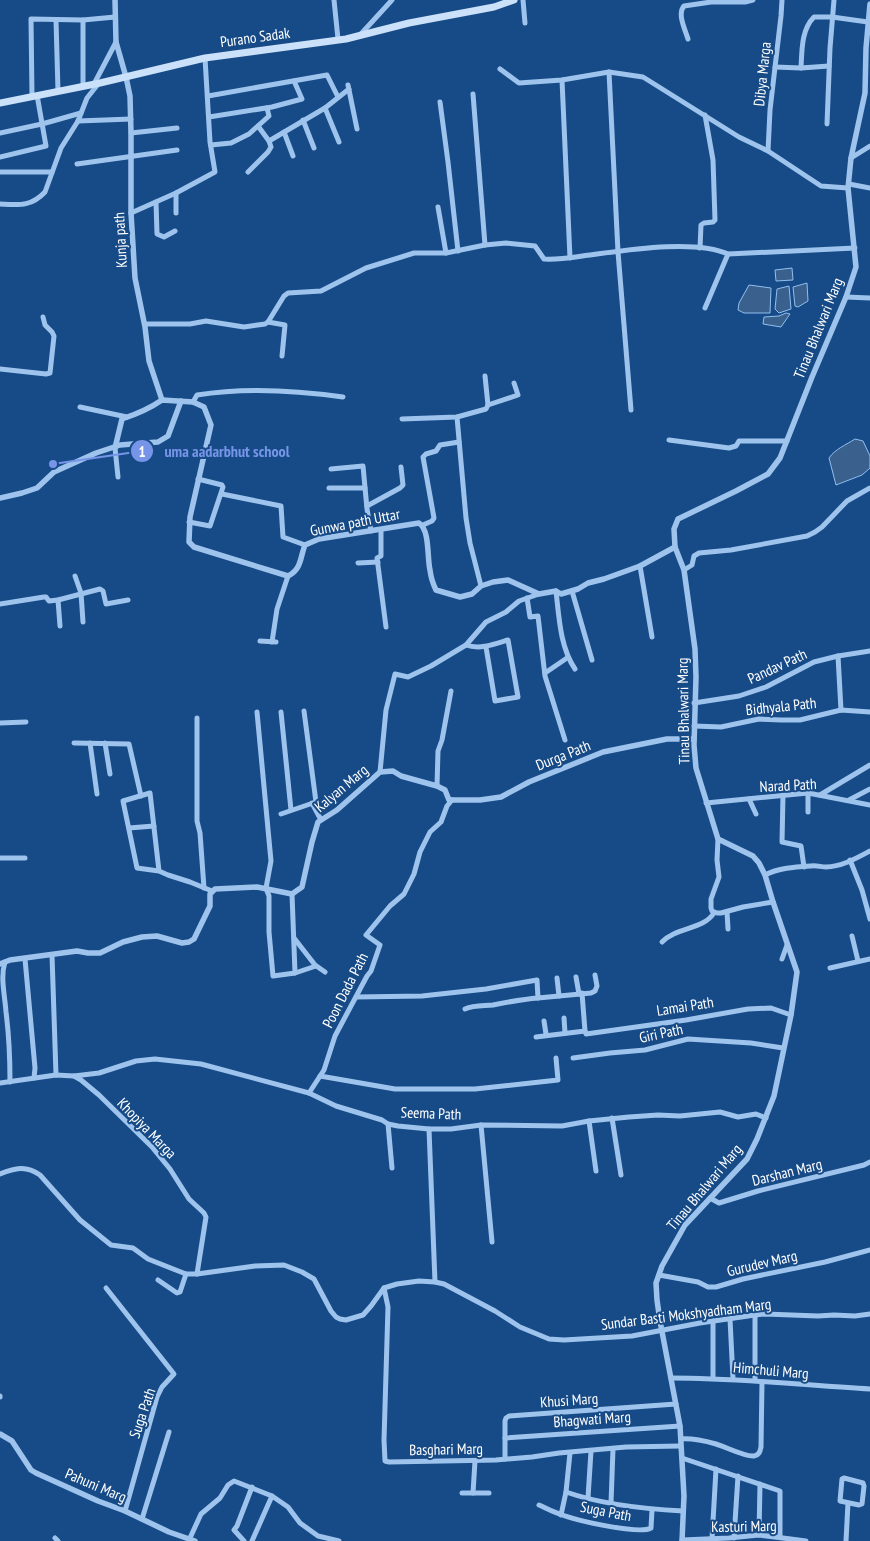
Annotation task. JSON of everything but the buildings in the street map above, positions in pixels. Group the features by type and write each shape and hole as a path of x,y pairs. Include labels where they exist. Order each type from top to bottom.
{"main road":[{"name":"Purano Sadak","path":"0,102 97,84 205,58 359,36 514,0"}],"street":[{"name":"Kunja path","path":"115,0 116,42 130,96 131,214 135,278 145,324 149,361 162,400"},
{"path":"334,0 338,39"},
{"path":"359,36 392,0"},
{"path":"523,0 525,23"},
{"path":"688,39 680,13 681,8 712,1 745,2 753,0"},
{"name":"Dibya Marga","path":"768,151 782,0"},
{"path":"827,124 834,0"},
{"name":"Tinau Bhalwari Marg","path":"682,1540 683,1511 680,1426 662,1331 656,1283 662,1266 685,1225 747,1159 766,1118 774,1096 783,1048 792,1015 798,972 787,945 765,875 759,863 753,856 718,839 696,768 694,703 696,677 694,649 684,570 675,547 674,529 678,519 736,492 768,474 780,458 846,297 856,267 848,186 850,158 867,92 870,4"},
{"path":"801,68 802,41 811,20 816,16 868,22"},
{"path":"0,157 46,146 35,95 31,19 83,20 115,17"},
{"path":"56,20 58,91"},
{"path":"83,20 83,86"},
{"path":"0,204 26,205 32,203 44,192 61,148 78,121 80,113 97,84 116,42"},
{"path":"131,214 215,172 211,145 205,58"},
{"path":"775,67 829,66"},
{"path":"500,69 519,83 562,80 609,72 643,77 739,137 768,151 821,186 870,188"},
{"path":"609,72 618,252 631,410"},
{"path":"208,96 327,75 338,97"},
{"path":"562,80 570,258"},
{"path":"209,117 267,108 302,99 294,81"},
{"path":"269,141 325,108 348,87 357,129"},
{"path":"473,94 486,245"},
{"path":"440,102 450,171 458,251"},
{"path":"211,145 231,143 249,134 269,116 267,108"},
{"path":"325,108 339,142"},
{"path":"0,133 80,113"},
{"path":"700,248 700,225 715,220 713,160 705,115"},
{"path":"78,121 131,119"},
{"path":"303,120 314,148"},
{"path":"248,172 271,147 258,126"},
{"path":"131,133 177,128"},
{"path":"284,132 293,156"},
{"path":"850,158 870,146"},
{"path":"77,164 177,150"},
{"path":"0,172 52,172"},
{"path":"176,193 176,213"},
{"path":"156,202 158,234 164,237 175,232"},
{"path":"438,207 446,253"},
{"path":"268,322 286,294 321,291 366,268 422,252 446,253 506,243 535,246 544,259 558,260 675,247 718,249 728,254 855,248"},
{"path":"705,308 728,254"},
{"path":"846,297 870,298"},
{"path":"0,369 49,374 54,336 44,325 42,317"},
{"path":"145,324 190,324 206,321 244,327 268,322 285,325 282,356"},
{"path":"484,376 488,405"},
{"path":"402,419 457,417 483,410 488,405 518,395 514,383"},
{"path":"194,402 197,395 214,392 255,390 304,392 343,397"},
{"path":"118,477 115,448 122,419 141,413 162,400 194,402 204,407 211,425 189,522 189,542 194,547 288,576 277,609 274,642 260,641"},
{"path":"0,498 22,494 37,488 54,472 80,460 120,446 158,442 168,436 181,401"},
{"path":"80,407 127,417"},
{"path":"457,417 466,518 481,586"},
{"path":"670,440 729,448 736,446 739,441 787,441"},
{"path":"423,525 434,518 423,457 436,451 441,444 459,442"},
{"path":"331,469 362,466 372,532"},
{"path":"367,506 403,485 401,467"},
{"path":"189,522 210,526 222,494 222,485 198,478"},
{"path":"329,488 365,488"},
{"path":"684,570 692,565 694,556 699,552 740,549 807,536 815,532 847,501 870,488"},
{"path":"222,494 281,506 283,537 305,545"},
{"name":"Gunwa path Uttar","path":"288,576 295,573 302,559 305,545 319,539 419,523 423,525 430,572 436,590 460,597 472,594 481,586 508,580 540,594"},
{"path":"381,530 381,556 377,558 386,627"},
{"path":"380,772 386,710 395,674 408,676 431,666 466,645 486,622 506,612 519,601 540,594 556,591 561,594 572,591 588,583 640,566 675,547"},
{"path":"358,563 378,562"},
{"path":"640,566 652,637"},
{"path":"75,576 81,593 83,622"},
{"path":"0,604 44,597 49,601 58,600 81,593 102,590 106,604 128,600"},
{"path":"556,591 559,623 567,658 575,669"},
{"path":"572,591 592,660"},
{"path":"527,598 530,617 538,616 545,673 565,740"},
{"path":"58,600 60,626"},
{"path":"466,645 474,648 508,640 518,697 495,701 486,646"},
{"name":"Pandav Path","path":"694,703 740,696 766,688 814,662 870,651"},
{"path":"838,656 842,710"},
{"path":"545,673 567,658"},
{"path":"438,786 438,751 442,740 451,691"},
{"name":"Bidhyala Path","path":"694,726 722,727 759,718 800,720 842,710 870,712"},
{"path":"281,814 316,802 304,711"},
{"path":"257,712 270,861 266,888 269,896 269,932 273,976 295,973 316,966"},
{"path":"282,712 291,810"},
{"path":"197,718 197,813 204,888"},
{"path":"0,723 26,722"},
{"name":"Durga Path","path":"452,800 480,800 501,796 529,782 602,752 667,739 694,740"},
{"path":"74,743 130,744 141,796"},
{"path":"90,744 97,794"},
{"path":"105,744 110,774"},
{"path":"820,795 870,765"},
{"name":"Kalyan Marg","path":"292,894 302,887 318,822 337,810 380,772 393,770 401,776 438,786 445,790 449,800 452,800"},
{"path":"849,800 870,789"},
{"path":"159,870 150,794 123,801 138,868 159,870 212,891 214,889 246,886 292,894 295,973"},
{"path":"808,794 808,812"},
{"name":"Narad Path","path":"706,803 808,794 870,805"},
{"path":"783,795 782,842 801,846 804,867"},
{"name":"Poon Dada Path","path":"309,1093 324,1070 335,1036 371,970 380,945 366,935 390,906 404,894 430,832 441,822 447,806 452,800"},
{"path":"749,800 756,814"},
{"path":"312,803 321,820"},
{"path":"129,828 154,826"},
{"path":"714,913 710,903 719,877 717,860 718,839"},
{"path":"765,875 775,870 811,866 827,867 870,851"},
{"path":"0,858 25,858"},
{"path":"850,860 859,881 870,919"},
{"path":"10,1082 10,1047 3,963 77,951 88,954 100,953 123,942 142,937 157,936 182,943 189,942 194,938 210,906 210,894 212,891"},
{"path":"662,942 671,934 708,920 714,913 773,902"},
{"path":"727,912 728,929"},
{"path":"852,936 858,961"},
{"path":"294,938 316,966 325,972"},
{"path":"782,959 787,945"},
{"path":"52,955 56,1075"},
{"path":"25,958 35,1068 34,1078"},
{"path":"830,968 870,958"},
{"path":"464,1009 472,1006 490,1005 514,1000 595,991 597,986 595,975"},
{"path":"576,977 581,994 585,1031"},
{"path":"557,978 559,996"},
{"path":"356,997 422,996 486,989 536,980 538,998"},
{"name":"Lamai Path","path":"536,1037 546,1034 585,1031 586,1034 748,1009 771,1008 792,1015"},
{"path":"564,1018 565,1033"},
{"path":"544,1021 546,1034"},
{"name":"Giri Path","path":"573,1058 645,1050 688,1039 751,1043 783,1048"},
{"path":"320,1076 396,1089 475,1089 558,1080 556,1058"},
{"name":"Seema Path","path":"74,1076 98,1073 136,1061 155,1059 201,1064 309,1093 336,1106 382,1120 388,1124 429,1129 451,1129 481,1125 562,1126 612,1118 658,1115 680,1116 720,1112 738,1117 756,1114 766,1118"},
{"path":"0,1083 56,1075 74,1076"},
{"name":"Khopiya Marga","path":"74,1076 99,1095 152,1147 170,1169 189,1199 204,1213 206,1217 197,1274"},
{"path":"612,1118 621,1175"},
{"path":"588,1121 596,1171"},
{"path":"388,1124 392,1168"},
{"path":"481,1125 492,1242"},
{"path":"429,1129 435,1282"},
{"name":"Darshan Marg","path":"710,1198 720,1203 758,1191 811,1179 870,1162"},
{"path":"0,1174 18,1168 33,1170 40,1175 80,1220 109,1244 133,1248 148,1259 186,1274 255,1266 284,1265 314,1279 324,1300 336,1317 346,1320 362,1315 384,1288"},
{"name":"Gurudev Marg","path":"659,1275 716,1287 870,1250"},
{"path":"158,1280 177,1293 180,1292 186,1274"},
{"name":"Sundar Basti Mokshyadham Marg","path":"384,1288 404,1282 435,1282 444,1284 480,1303 520,1328 550,1339 564,1340 632,1336 755,1315 818,1316 834,1314 855,1316 870,1314"},
{"name":"Suga Path","path":"106,1288 174,1374 162,1387 157,1397 125,1511"},
{"name":"Basghari Marg","path":"384,1288 388,1307 384,1440 385,1461 389,1462 505,1459 681,1442 692,1438 746,1455 757,1455 762,1447 762,1382"},
{"path":"755,1315 755,1380"},
{"path":"730,1319 733,1379"},
{"path":"713,1321 713,1378"},
{"name":"Himchuli Marg","path":"671,1378 755,1380 870,1389"},
{"name":"Khusi Marg","path":"505,1459 505,1421 509,1416 676,1404"},
{"name":"Bhagwati Marg","path":"505,1438 680,1426"},
{"path":"142,1519 169,1432"},
{"name":"Pahuni Marg","path":"0,1434 12,1441 31,1470 36,1473 125,1511 179,1538 193,1540"},
{"path":"611,1503 613,1449"},
{"path":"588,1498 591,1451"},
{"path":"561,1515 566,1492 570,1453"},
{"path":"682,1458 780,1491 780,1537"},
{"path":"473,1493 475,1461"},
{"path":"712,1538 716,1469"},
{"path":"734,1538 738,1476"},
{"path":"844,1478 861,1482 864,1486 862,1504 848,1503 840,1500 842,1479 844,1478"},
{"path":"193,1540 201,1514 220,1498 230,1483 234,1481 272,1496 288,1507 300,1523 311,1532 318,1536 339,1541"},
{"path":"759,1535 760,1484"},
{"path":"244,1541 234,1530 252,1487"},
{"path":"566,1492 611,1503 652,1510 683,1511"},
{"path":"462,1493 490,1493"},
{"path":"252,1541 272,1496"},
{"path":"846,1541 848,1503"},
{"name":"Suga Path","path":"539,1505 561,1515 623,1529 649,1530 651,1528 652,1510"},
{"path":"234,1540 237,1534"},
{"name":"Kasturi Marg","path":"682,1540 759,1535 806,1541"}],"water":[{"path":"792,268 793,280 776,281 775,270"},
{"path":"807,283 808,301 798,307 795,306 793,287"},
{"path":"749,285 771,288 770,313 744,313 738,310 739,303"},
{"path":"789,286 791,309 779,313 775,309 777,289"},
{"path":"786,313 790,314 781,327 763,324 764,317 779,316"},
{"path":"855,439 863,441 870,456 870,468 862,475 836,485 829,458 837,450"}],"place":[{"name":"uma aadarbhut school","path":"53,464"}]}
